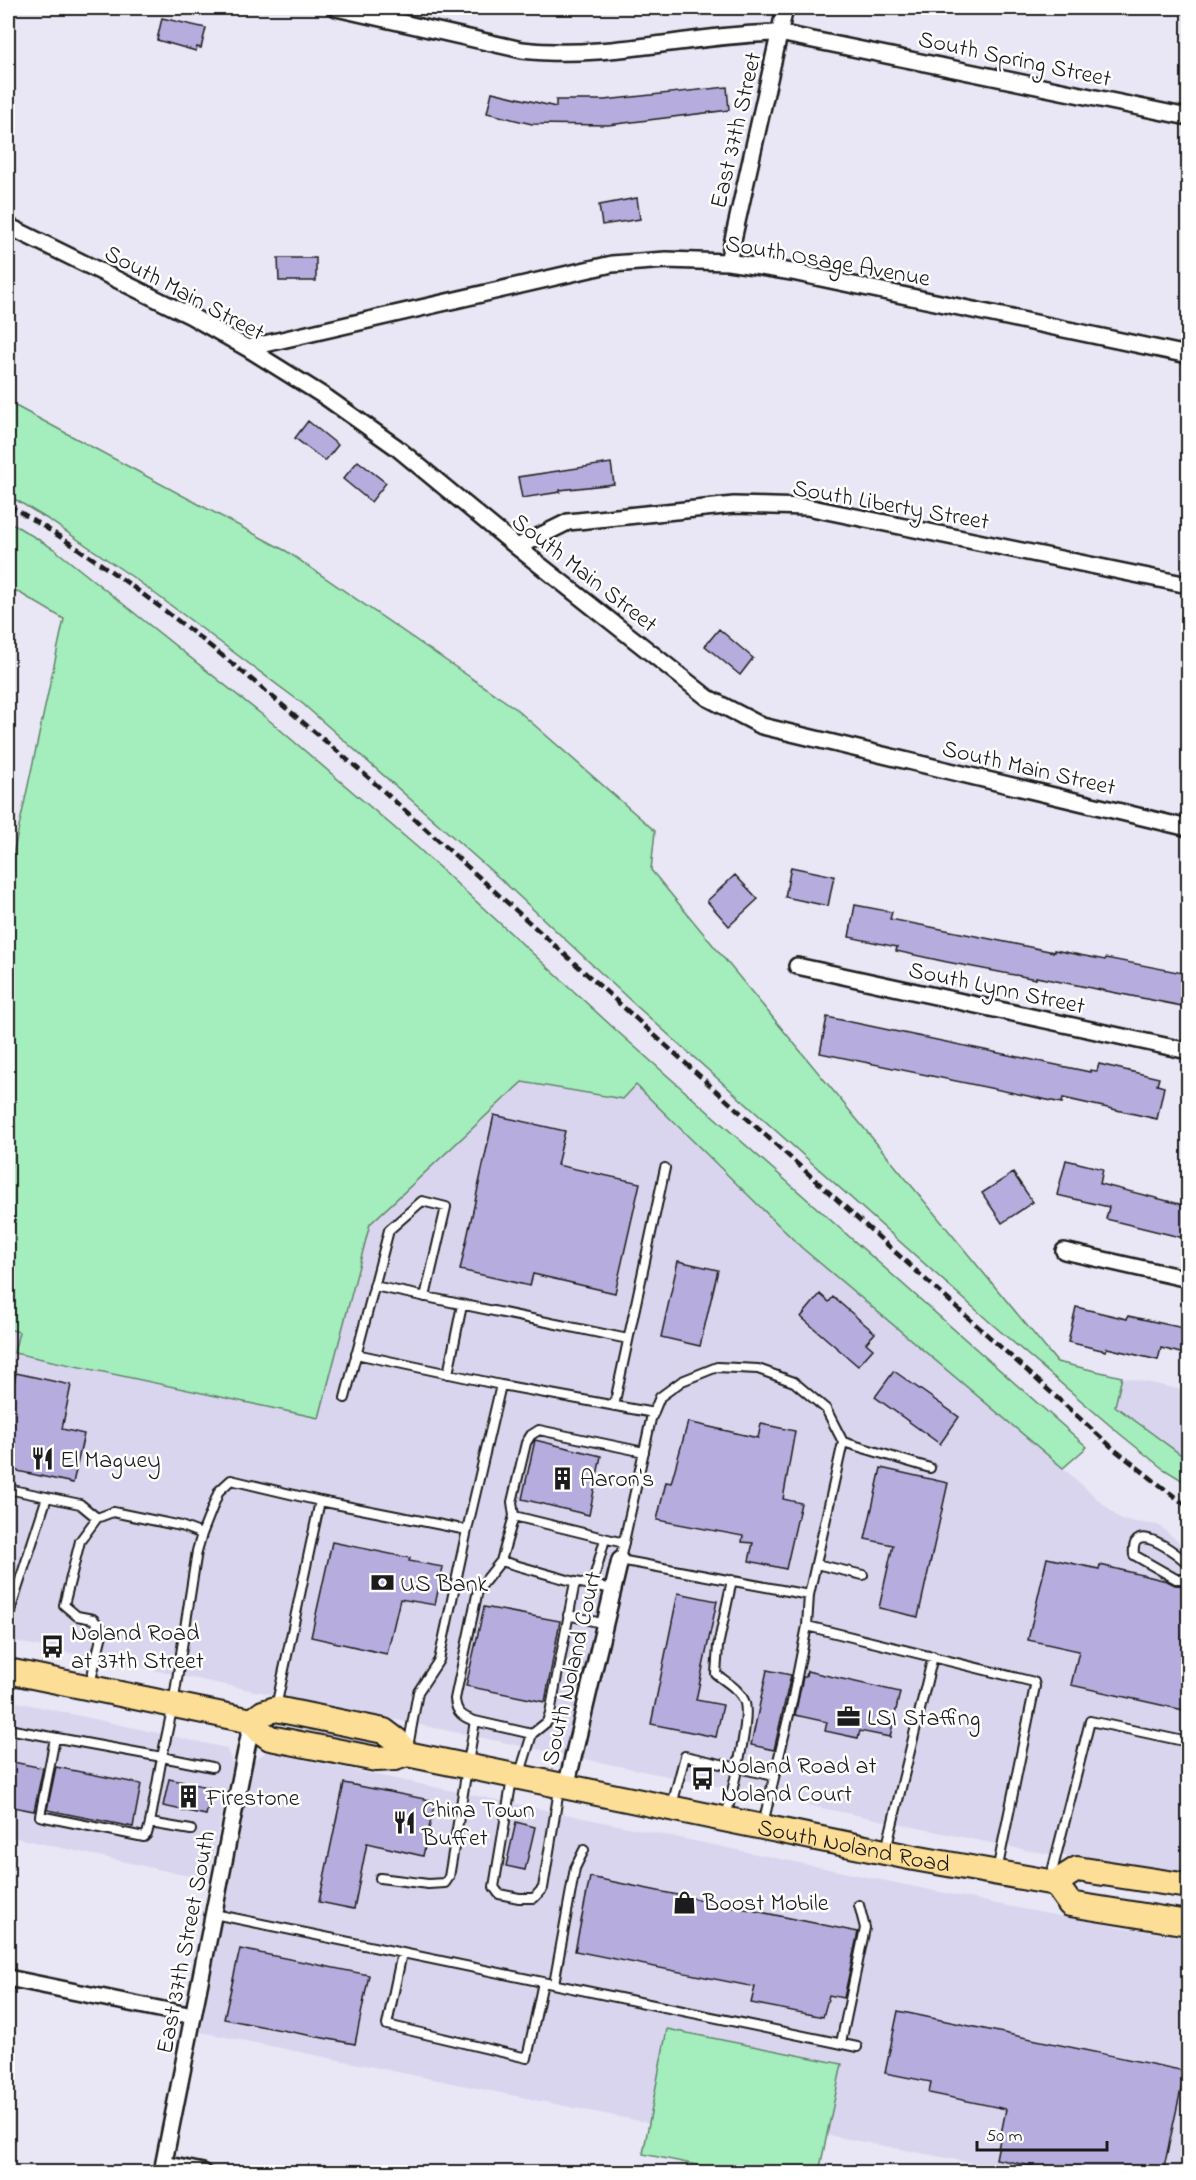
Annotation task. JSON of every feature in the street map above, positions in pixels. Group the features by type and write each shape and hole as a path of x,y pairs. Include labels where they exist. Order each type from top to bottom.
{"main road":[{"name":"South Noland Road","path":"8,1671 252,1721 270,1738 376,1759 395,1758 407,1754 886,1852 1052,1882"},
{"path":"252,1721 263,1713 276,1709 384,1731 396,1740 407,1754"},
{"path":"1188,1886 1077,1869 1052,1882 1070,1904 1188,1923"}],"street":[{"name":"South Spring Street","path":"336,8 522,50 553,54 779,33 1188,117"},
{"name":"East 37th Street","path":"728,262 785,8"},
{"name":"South Main Street","path":"8,226 190,316 247,348 327,398 396,447 517,547 708,698 762,726 1188,828"},
{"name":"South Osage Avenue","path":"247,348 612,264 666,260 728,262 792,272 1188,355"},
{"name":"South Liberty Street","path":"517,547 568,522 734,505 807,507 1188,585"},
{"name":"South Lynn Street","path":"797,966 1188,1051"},
{"path":"1064,1251 1188,1279"},
{"name":"South Noland Court","path":"563,1786 620,1560"},
{"name":"East 37th Street South","path":"163,2168 252,1721"},
{"path":"8,1978 193,2016"},
{"path":"163,2168 203,2172"}],"lane":[{"path":"614,1406 665,1168"},
{"path":"345,1398 389,1230 422,1201 446,1207 425,1297"},
{"path":"374,1286 628,1339"},
{"path":"448,1374 462,1305"},
{"path":"356,1354 501,1385 654,1413"},
{"name":"South Noland Court","path":"809,1594 620,1560 654,1413 660,1397 682,1381 717,1367 758,1369 794,1382 826,1409 843,1442"},
{"path":"407,1754 418,1692 439,1660 466,1530 501,1385"},
{"path":"532,1734 475,1721 461,1715 455,1699 478,1590 501,1562 514,1516 512,1502 526,1443 531,1435 539,1431 644,1452"},
{"path":"762,1827 807,1626 809,1594 843,1442 930,1468"},
{"path":"55,1738 40,1816 144,1837 150,1822 173,1705 197,1551 219,1491 231,1480 320,1501 466,1530"},
{"path":"8,1489 80,1504 97,1518"},
{"path":"8,1632 9,1609 47,1497"},
{"path":"276,1709 320,1501"},
{"path":"89,1688 103,1629 93,1619 77,1616 63,1605 81,1541 97,1518 113,1512 181,1526 202,1534"},
{"path":"514,1516 624,1543"},
{"path":"1188,1564 1153,1538 1143,1538 1133,1547 1134,1555 1176,1579 1188,1579"},
{"path":"592,1586 604,1539"},
{"path":"501,1562 574,1582 614,1589"},
{"path":"816,1564 863,1575"},
{"path":"725,1819 746,1725 745,1703 737,1690 716,1674 718,1646 732,1580"},
{"path":"563,1786 543,1888 534,1898 499,1894 494,1887 516,1776 532,1734 547,1722 550,1713 574,1582"},
{"path":"568,1616 605,1624"},
{"path":"807,1626 1034,1682 996,1872"},
{"path":"886,1852 933,1656"},
{"path":"380,1878 428,1884 445,1883 449,1877 475,1721"},
{"path":"1052,1882 1090,1721 1188,1742"},
{"path":"8,1730 212,1767"},
{"path":"672,1808 685,1756 774,1776"},
{"path":"150,1822 191,1830"},
{"path":"554,1984 575,1868 584,1850"},
{"path":"841,2043 865,1928 859,1905"},
{"path":"214,1914 857,2047"},
{"path":"402,1953 387,2025 527,2058 543,1982"}],"shaded area":[{"path":"522,1082 623,1099 636,1084 802,1248 1063,1468 1121,1520 1158,1525 1188,1549 1188,1876 1025,1850 8,1640 8,1329 19,1331 14,1353 319,1418 370,1224"},
{"path":"1122,1377 1188,1391 1188,1460 1115,1406"},
{"path":"8,1700 226,1748 233,1764 207,1880 8,1836"},
{"path":"266,1752 1007,1906 1188,1938 1188,2172 1020,2172 827,2135 842,2064 667,2030 649,2123 201,2032 225,1890 254,1760"}],"green space":[{"path":"8,402 286,551 515,708 655,831 651,870 1057,1362 1122,1377 1115,1406 1188,1460 1188,1484 1162,1468 1120,1434 993,1325 632,1002 506,884 303,704 134,578 8,495"},
{"path":"8,521 54,549 270,721 417,847 618,1032 1087,1447 1063,1468 802,1248 636,1085 623,1099 522,1082 370,1224 319,1418 14,1353 19,1332 8,1329 8,878 64,619 8,586"},
{"path":"667,2029 842,2064 819,2172 731,2172 643,2154"}],"building":[{"path":"162,18 206,28 201,48 197,47 196,51 157,40"},
{"path":"727,87 729,110 608,125 532,124 487,113 492,92 556,107 556,100 604,100"},
{"path":"637,198 640,219 602,225 599,205"},
{"path":"278,258 316,258 316,281 279,281"},
{"path":"308,421 338,445 325,461 295,438"},
{"path":"358,461 386,483 371,502 343,479"},
{"path":"611,463 614,484 560,490 560,492 522,498 518,477"},
{"path":"719,629 753,658 740,675 705,646"},
{"path":"791,867 834,876 828,906 785,897"},
{"path":"735,875 758,899 729,926 707,901"},
{"path":"855,905 892,912 890,919 1054,952 1054,950 1105,960 1106,958 1188,974 1187,1007 947,962 896,951 897,947 849,937"},
{"path":"827,1017 1090,1072 1090,1070 1097,1071 1099,1064 1159,1078 1157,1085 1164,1087 1157,1119 1063,1098 1062,1103 820,1053"},
{"path":"494,1115 565,1131 557,1165 640,1183 615,1293 533,1274 530,1286 460,1270"},
{"path":"1066,1160 1103,1169 1100,1184 1188,1206 1188,1239 1106,1219 1109,1207 1057,1195"},
{"path":"1013,1173 1033,1202 1002,1223 982,1193"},
{"path":"678,1261 718,1270 700,1346 661,1337"},
{"path":"820,1294 829,1302 833,1297 875,1333 866,1343 873,1349 858,1366 801,1317"},
{"path":"1076,1307 1127,1319 1128,1316 1188,1329 1188,1355 1161,1348 1158,1360 1068,1342"},
{"path":"894,1371 959,1417 940,1444 875,1397"},
{"path":"16,1373 71,1385 62,1429 84,1434 73,1483 8,1469 8,1411"},
{"path":"688,1422 758,1438 761,1424 795,1431 783,1499 801,1503 786,1569 749,1561 753,1543 742,1542 743,1536 657,1520 666,1482 671,1483"},
{"name":"Aaron's","path":"535,1440 601,1456 589,1515 522,1499"},
{"path":"881,1468 948,1483 918,1617 879,1608 893,1545 865,1539"},
{"name":"US Bank","path":"332,1542 443,1567 435,1605 400,1599 387,1654 311,1637"},
{"path":"1047,1558 1099,1569 1100,1565 1167,1581 1175,1585 1188,1586 1185,1618 1188,1619 1188,1711 1071,1685 1079,1651 1028,1640"},
{"path":"678,1593 717,1601 696,1700 723,1705 716,1737 651,1724"},
{"path":"484,1607 560,1621 545,1702 466,1686"},
{"path":"767,1670 791,1675 774,1750 751,1745"},
{"path":"807,1671 900,1692 890,1737 860,1731 858,1738 825,1731 827,1722 795,1715 803,1677 806,1677"},
{"path":"8,1761 43,1768 34,1811 8,1806"},
{"path":"56,1767 141,1784 133,1827 47,1810"},
{"name":"Firestone","path":"169,1779 212,1788 206,1815 163,1806"},
{"path":"344,1783 435,1801 423,1856 367,1843 354,1909 319,1902"},
{"path":"516,1822 535,1827 525,1870 506,1866"},
{"path":"590,1877 858,1932 844,1998 829,1995 823,2017 751,2003 755,1987 575,1951"},
{"path":"240,1949 369,1975 355,2044 224,2019"},
{"path":"898,2011 1185,2071 1163,2172 1061,2172 996,2159 1006,2109 929,2093 931,2082 885,2073"}],"railway":[{"path":"8,505 103,566 194,633 369,778 1115,1450 1188,1507"}],"place":[{"name":"El Maguey","path":"42,1459"},
{"name":"Aaron's","path":"562,1478"},
{"name":"US Bank","path":"382,1583"},
{"name":"Noland Road at 37th Street","path":"53,1646"},
{"name":"LSI Staffing","path":"849,1717"},
{"name":"Noland Road at Noland Court","path":"703,1779"},
{"name":"Firestone","path":"188,1797"},
{"name":"China Town Buffet","path":"404,1823"},
{"name":"Boost Mobile","path":"685,1902"}]}
